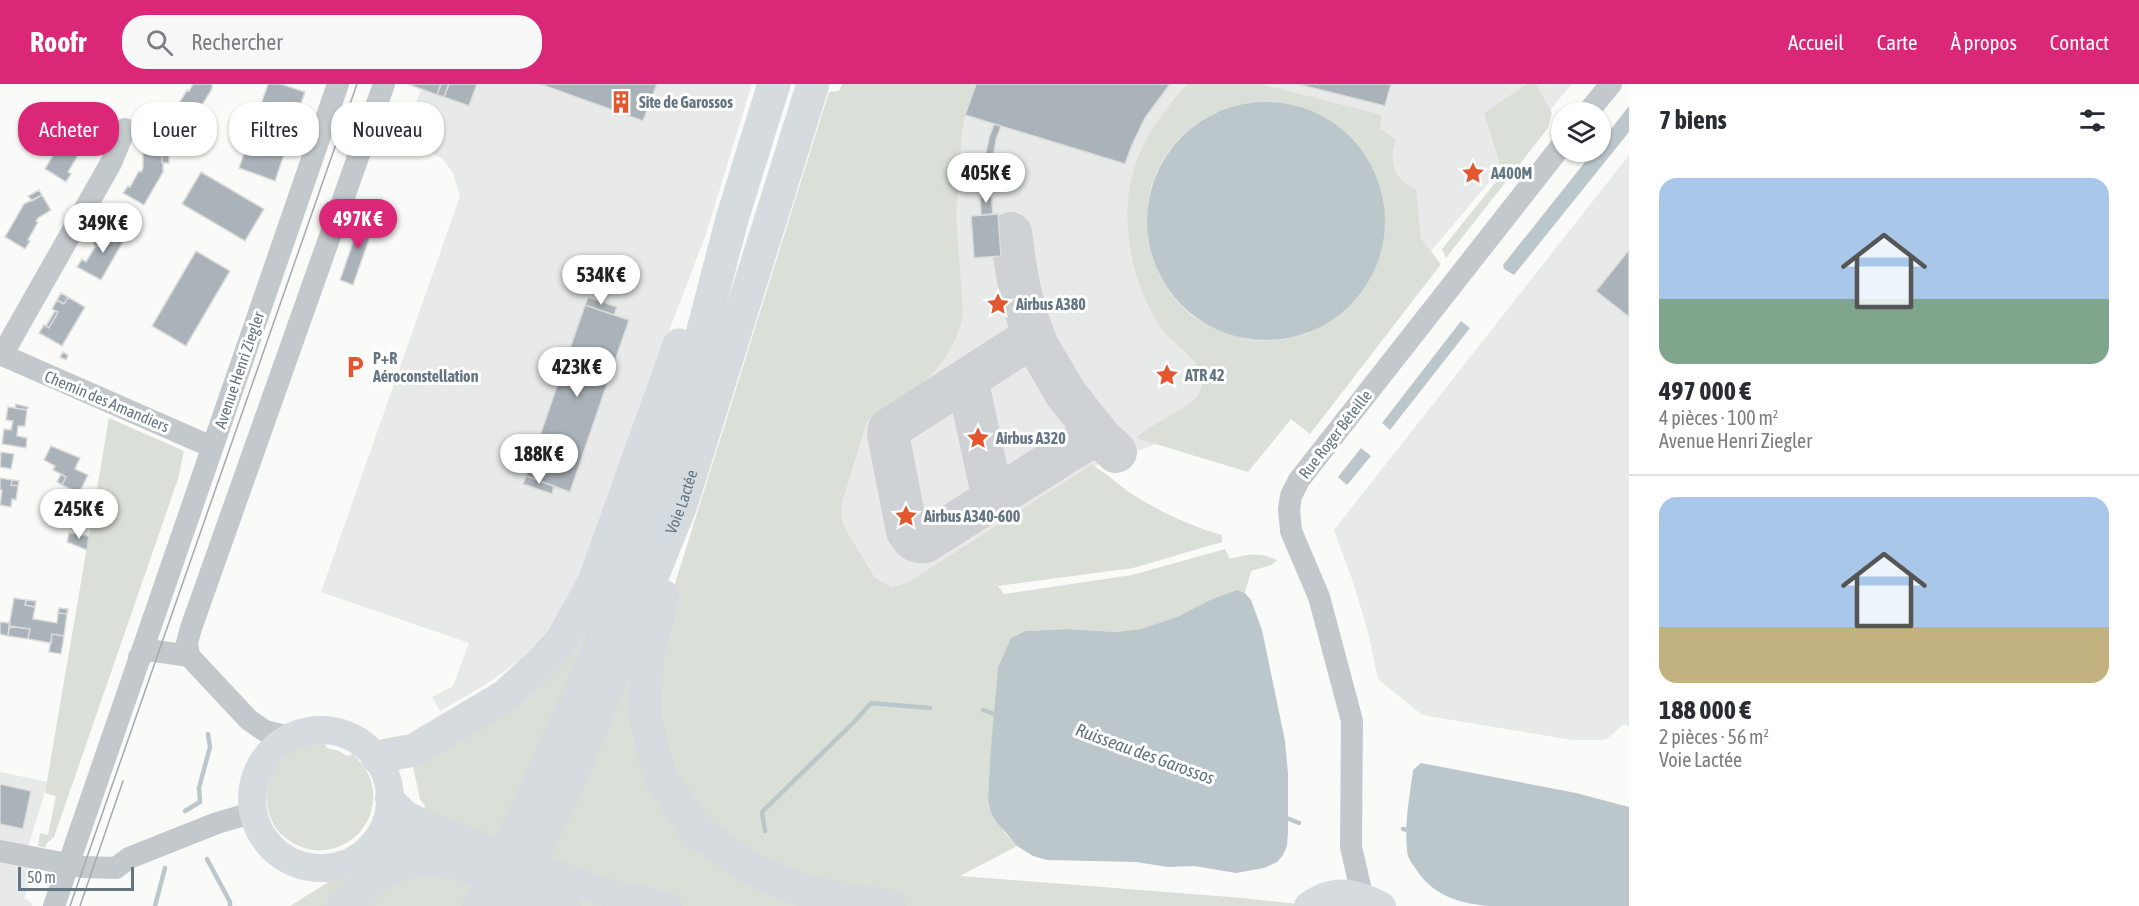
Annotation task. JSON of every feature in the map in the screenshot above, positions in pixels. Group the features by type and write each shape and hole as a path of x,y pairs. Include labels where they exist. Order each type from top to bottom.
{"highway":[{"name":"Voie Lactée","path":"478,906 525,814 585,680 618,597 681,415 732,219 774,84"},
{"name":"Voie Lactée","path":"508,906 575,768 681,505 813,84"},
{"path":"377,757 414,750 505,696 562,640 594,582 680,343 732,219"},
{"path":"681,505 677,545 648,653 644,711 659,774 697,831 751,869 796,888 847,900 889,906"},
{"path":"344,906 384,872 406,863 456,851"}],"main road":[{"path":"369,849 380,834 387,817 389,798 388,784 377,757 346,735 327,730 308,731 289,737 271,751 258,769 251,795 252,813 260,833 269,845 286,859 307,867 329,868 352,861 387,840 405,841 431,850 456,851"},
{"path":"389,798 456,851 565,896 622,897 668,906"},
{"path":"1320,900 1347,893 1372,901"}],"street":[{"name":"Avenue Henri Ziegler","path":"54,906 338,84"},
{"path":"289,737 265,730 249,720 189,656 187,643 384,84"},
{"path":"1596,102 1611,84"},
{"name":"Chemin des Amandiers","path":"125,129 111,162 1,354 212,447"},
{"name":"Rue Roger Béteille","path":"1372,901 1352,847 1352,721 1319,597 1291,531 1289,509 1291,496 1299,480 1551,159"},
{"path":"139,657 149,650 189,656"},
{"path":"0,851 82,867 116,868 129,858 217,822 252,813"},
{"name":"Rue Roger Béteille","path":"1320,900 1352,847"}],"shaded area":[{"path":"408,84 752,84 706,234 640,407 578,587 554,624 522,659 485,685 440,711 432,697 453,686 469,643 321,592 460,196 453,173 442,158 437,156 444,156 444,102 416,102 421,90"},
{"path":"842,84 976,84 962,131 956,216 963,312 958,333 948,354 926,380 867,421 842,502 841,518 847,532 875,578 892,587 907,583 1091,465 1153,507 1187,523 1222,535 1222,542 1133,568 998,586 1004,594 1132,575 1225,549 1230,559 1254,555 1277,560 1271,565 1251,571 1245,593 1237,590 1212,599 1177,617 1141,629 1116,632 1068,629 1026,631 993,737 988,800 1004,832 1017,846 960,876 1317,906 290,906 330,881 349,877 407,851 425,806 420,799 413,766 601,585 657,730 662,625 829,92 839,91"},
{"path":"962,84 1572,84 1557,102 1551,102 1551,109 1318,385 1096,466 893,592 879,587 829,514"},
{"path":"1188,84 1260,84 1382,115 1380,128 1396,140 1393,149 1393,164 1397,174 1401,180 1416,190 1421,239 1441,264 1310,434 1291,419 1248,472 1136,438 1194,400 1202,384 1200,370 1190,356 1166,334 1146,301 1133,261 1127,220 1131,181 1140,153 1158,120","holes":["1216,112 1346,133 1370,165 1384,202 1308,334 1275,340 1250,340 1203,323 1182,307 1159,275 1148,239 1147,220 1152,183 1160,165 1175,143 1191,128"]},
{"path":"1527,84 1536,84 1551,111 1551,117 1548,128 1446,258 1442,249 1503,173 1484,113"},
{"path":"1629,155 1629,727 1624,724 1607,739 1572,740 1422,715 1378,679 1368,632 1334,530"},
{"path":"109,418 184,451 178,479 54,837 45,848 38,846 40,833 48,835 56,796 45,793"},
{"path":"324,743 327,748 347,756 353,754 359,761 371,781 373,802 369,817 350,841 336,848 321,850 305,848 280,833 270,817 266,793 272,773 287,755 308,745"},
{"path":"0,772 48,782 29,844 33,874 24,898 32,903 32,906 0,906"}],"water":[{"path":"1254,102 1278,102 1301,107 1322,116 1342,129 1358,145 1371,165 1380,186 1385,221 1383,244 1376,267 1358,297 1342,313 1322,326 1301,335 1278,340 1254,340 1231,335 1210,326 1190,313 1174,297 1161,277 1152,256 1147,233 1147,209 1152,186 1161,165 1174,145 1190,129 1210,116 1231,107"},
{"path":"1629,106 1629,132 1611,154 1611,129"},
{"path":"1585,162 1605,162 1514,275 1504,269 1503,265"},
{"path":"1461,321 1470,328 1390,430 1382,423"},
{"path":"1361,448 1371,456 1347,485 1338,477"},
{"path":"1237,590 1245,593 1251,600 1262,630 1285,741 1288,773 1288,831 1287,846 1277,862 1264,868 1236,873 1194,866 1168,867 1136,862 1047,860 1033,856 1017,846 995,820 988,800 998,668 1011,638 1026,631 1068,629 1116,632 1141,629 1177,617 1212,599"},
{"path":"1421,763 1576,793 1629,807 1629,906 1489,906 1466,903 1437,891 1421,876 1407,852 1407,820 1413,770"}],"building":[{"path":"193,84 212,84 212,89 204,102 180,102 187,90 189,91"},
{"path":"268,84 281,84 305,92 302,102 262,102"},
{"path":"408,84 441,84 437,95"},
{"path":"441,84 449,84 444,97 437,95"},
{"path":"449,84 477,84 469,106 444,97"},
{"name":"Site de Garossos","path":"540,84 657,84 643,121"},
{"path":"976,84 1170,84 1145,118 1125,164 965,115"},
{"path":"1297,84 1391,84 1385,106"},
{"path":"994,124 1001,126 996,140 989,192 982,193 983,166"},
{"path":"53,156 77,157 68,172 71,174 66,182 45,169"},
{"path":"143,156 162,156 163,172 144,205 123,193 143,168"},
{"path":"162,156 169,156 169,163 162,163"},
{"path":"243,156 283,156 275,181 239,168"},
{"path":"201,172 264,209 245,241 182,204"},
{"path":"39,190 42,195 32,201 28,196"},
{"path":"991,192 993,214 981,215 980,193"},
{"path":"42,195 51,210 36,221 38,222 25,249 5,237 24,204"},
{"path":"363,214 376,219 353,285 340,280"},
{"path":"998,214 1001,256 974,258 971,216"},
{"path":"109,229 125,238 101,280 77,267 82,259 86,262 95,247 102,245 100,232"},
{"path":"101,238 102,245 95,247 93,240"},
{"path":"1629,250 1629,317 1596,291"},
{"path":"196,251 230,271 186,346 152,326"},
{"path":"61,293 68,297 64,304 57,300"},
{"path":"68,297 85,307 62,346 39,333 44,325 49,328 58,312 52,309 57,300 64,304"},
{"path":"588,297 617,307 614,315 585,305"},
{"path":"585,305 629,320 570,492 526,476"},
{"path":"55,311 58,312 49,328 46,326"},
{"path":"63,352 68,355 66,360 60,357"},
{"path":"16,404 28,407 27,410 15,408"},
{"path":"8,407 27,410 25,426 18,426 17,436 27,438 26,448 2,444 4,429 11,430 13,421 6,420"},
{"path":"51,446 80,458 75,469 88,475 79,493 62,485 66,477 53,470 55,466 44,460"},
{"path":"1,452 14,454 11,469 0,467"},
{"path":"61,474 66,477 62,485 57,482"},
{"path":"526,476 554,486 552,494 523,484"},
{"path":"0,478 12,480 11,485 18,486 16,500 12,499 11,507 0,505 2,490 0,490"},
{"path":"12,480 19,481 18,486 11,485"},
{"path":"69,533 89,536 87,550 67,542"},
{"path":"14,598 26,600 25,605 35,607 33,619 57,623 58,613 67,614 64,636 52,634 51,643 28,639 30,629 9,626"},
{"path":"26,600 36,601 35,607 25,605"},
{"path":"59,608 68,609 67,614 58,613"},
{"path":"0,622 10,623 8,636 0,634"},
{"path":"9,626 30,629 28,639 8,636"},
{"path":"52,634 64,636 61,654 49,652"},
{"path":"0,784 31,791 23,829 0,824"}],"waterway":[{"name":"Ruisseau des Garossos","path":"765,831 762,812 871,703 930,708"},
{"name":"Ruisseau des Garossos","path":"983,710 999,716"},
{"path":"185,811 200,802 199,788 210,747 208,734"},
{"name":"Ruisseau des Garossos","path":"1284,817 1299,823"},
{"name":"Ruisseau des Garossos","path":"1403,829 1413,831"},
{"path":"207,859 230,906"},
{"path":"155,906 165,868"}],"taxiway":[{"path":"1011,233 1020,292 1039,348"},
{"path":"1101,438 1066,394 1039,348 1032,343 1023,343 889,429 888,434 907,531 914,540 925,542 1091,437 1101,438 1116,452"},
{"path":"974,374 969,388 990,485 997,493 1004,492"}],"tram line":[{"path":"70,906 357,84"},
{"path":"80,906 123,781"}],"place":[{"name":"Site de Garossos","path":"621,102"},
{"name":"A400M","path":"1473,173"},
{"name":"Airbus A380","path":"998,304"},
{"name":"P+R Aéroconstellation","path":"355,367"},
{"name":"ATR 42","path":"1167,375"},
{"name":"Airbus A320","path":"978,438"},
{"name":"Airbus A340-600","path":"906,516"}]}
